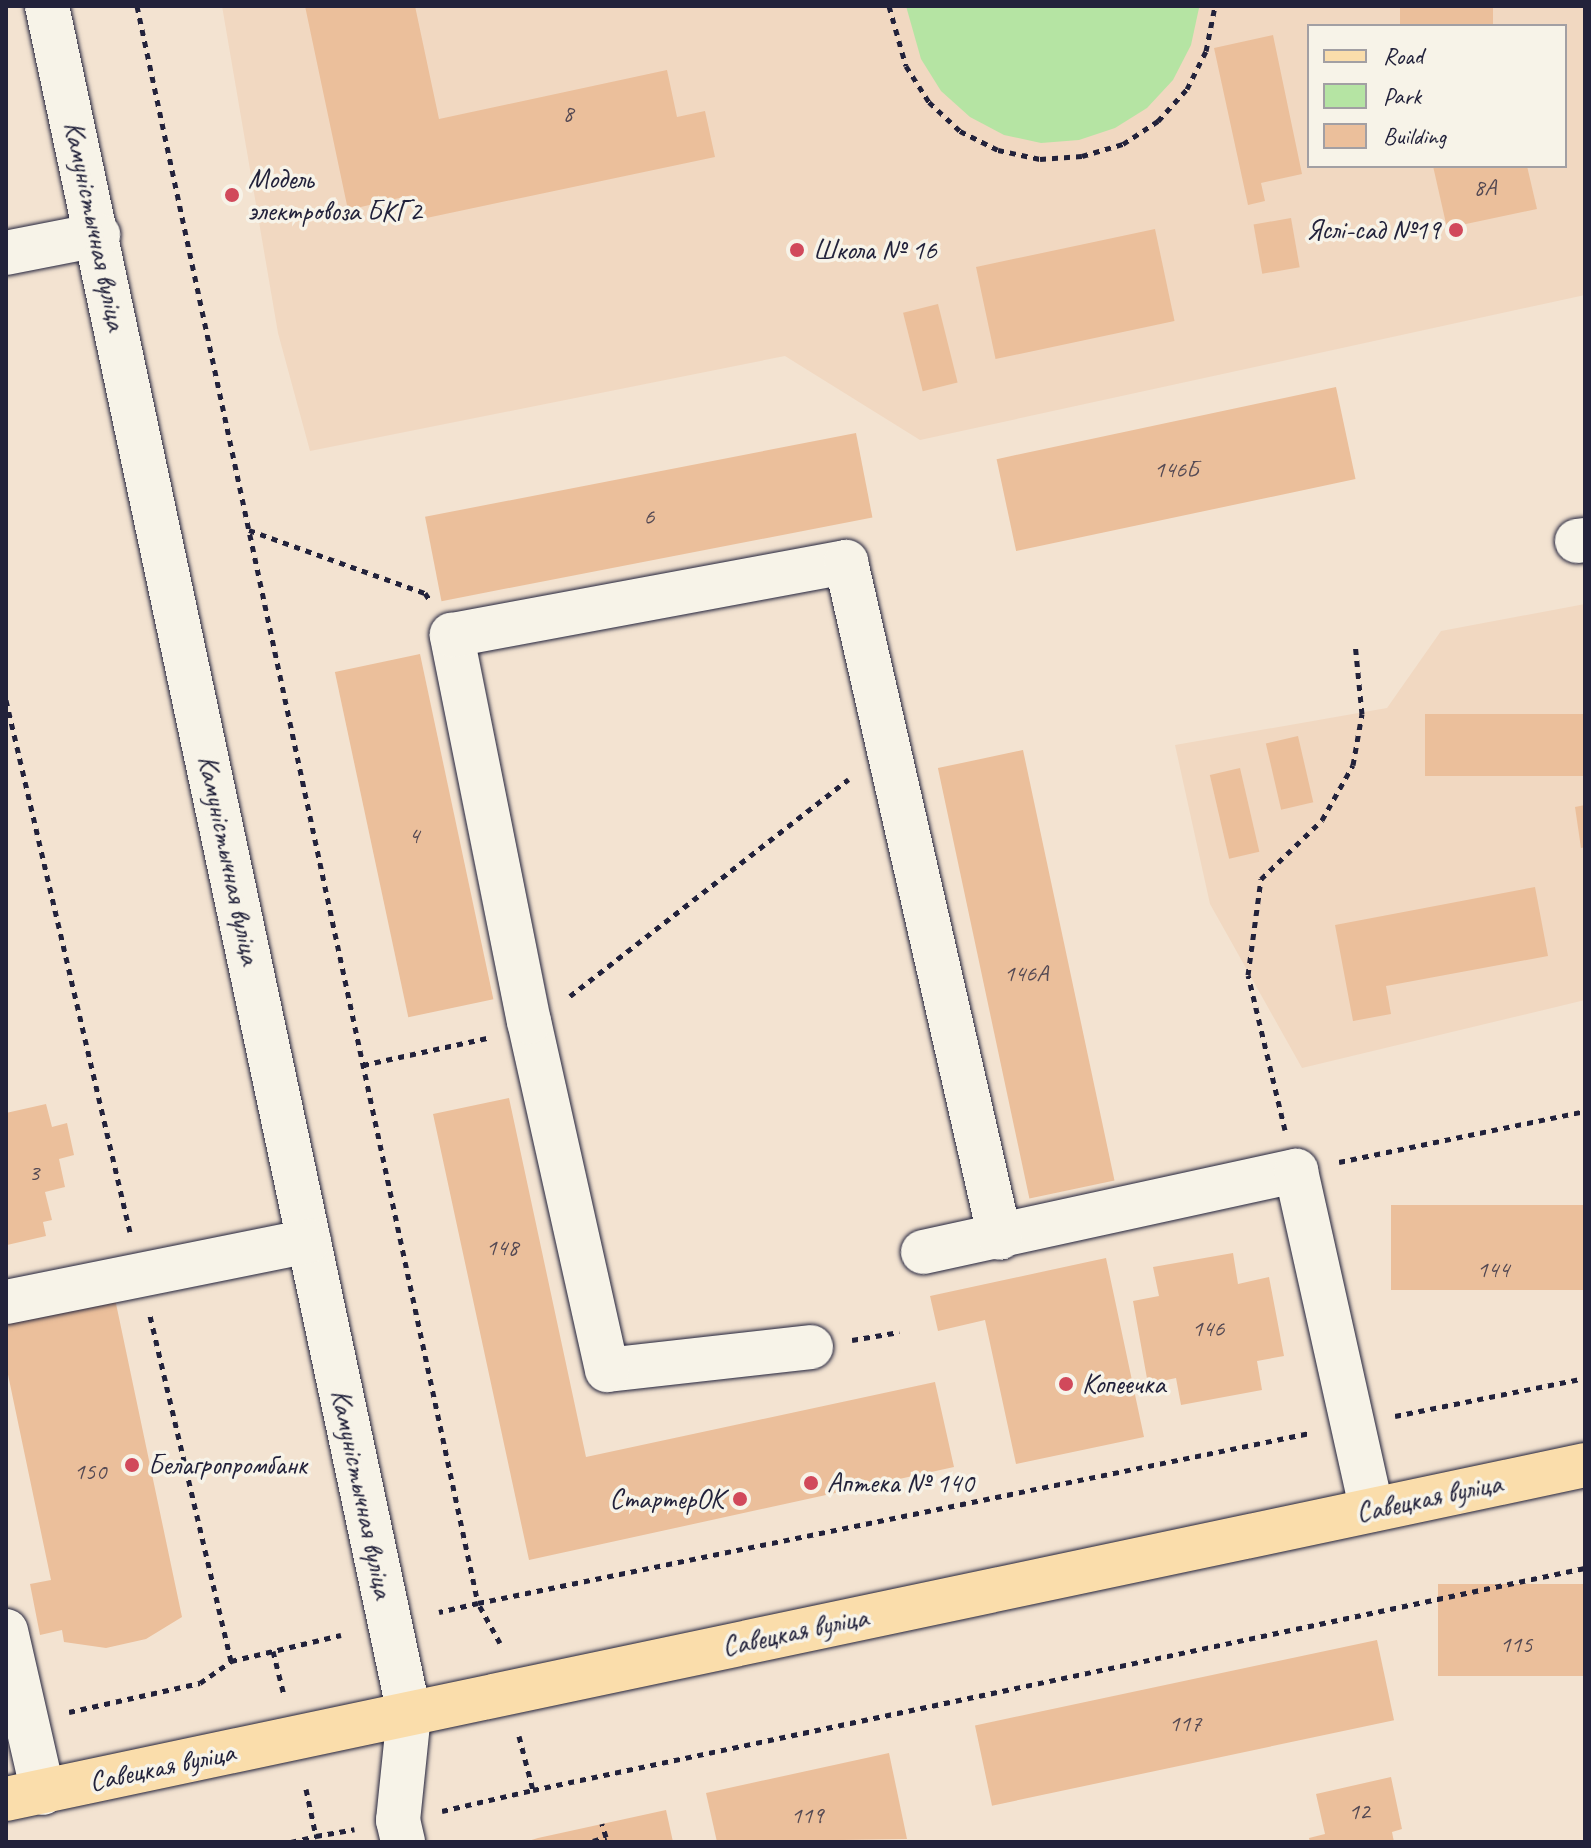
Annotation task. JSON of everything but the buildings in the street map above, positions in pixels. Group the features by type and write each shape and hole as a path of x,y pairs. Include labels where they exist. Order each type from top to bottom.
{"main road":[{"name":"Савецкая вуліца","path":"25,1796 1585,1465"}],"street":[{"name":"Камуністычная вуліца","path":"47,6 98,235 409,1714 398,1820 414,1828"},
{"path":"6,253 98,235"},
{"path":"811,1347 607,1370 529,1022 452,635 846,562 1000,1238"},
{"path":"923,1252 1000,1238 1296,1171 1372,1510"},
{"path":"6,1302 309,1241"},
{"path":"6,1631 25,1796"}],"path":[{"path":"137,6 478,1603 500,1643"},
{"path":"889,6 906,66 929,102 960,131 998,150 1040,159 1082,156 1123,144 1158,121 1187,89 1206,51 1215,6"},
{"path":"248,529 425,593 452,635"},
{"path":"1355,643 1362,714 1353,765 1322,820 1261,879 1248,975 1296,1171 1585,1111"},
{"path":"363,1065 511,1033 529,1022 851,777 884,728"},
{"path":"439,1612 1585,1378"},
{"path":"414,1828 533,1790 1585,1568"},
{"path":"231,1661 341,1635"},
{"path":"273,1651 284,1695"},
{"path":"516,1724 533,1790"},
{"path":"306,1789 316,1836"},
{"path":"593,1841 606,1837 602,1824"},
{"path":"291,1842 362,1827"}],"shaded area":[{"name":"Школа № 16","path":"222,6 1585,6 1585,295 920,440 785,356 310,451 278,333"},
{"path":"1585,604 1585,1000 1302,1068 1210,904 1175,745 1387,708 1441,631"}],"green space":[{"path":"906,6 1199,8 1191,45 1173,80 1147,108 1115,128 1079,140 1041,143 1004,135 970,117 941,91 921,59"}],"place":[{"name":"Модель электровоза БКГ2","path":"232,195"},
{"name":"Яслі-сад №19","path":"1456,230"},
{"name":"Школа № 16","path":"797,250"},
{"name":"Копеечка","path":"1066,1384"},
{"name":"Белагропромбанк","path":"132,1465"},
{"name":"Аптека № 140","path":"811,1483"},
{"name":"СтартерОК","path":"740,1499"}]}
